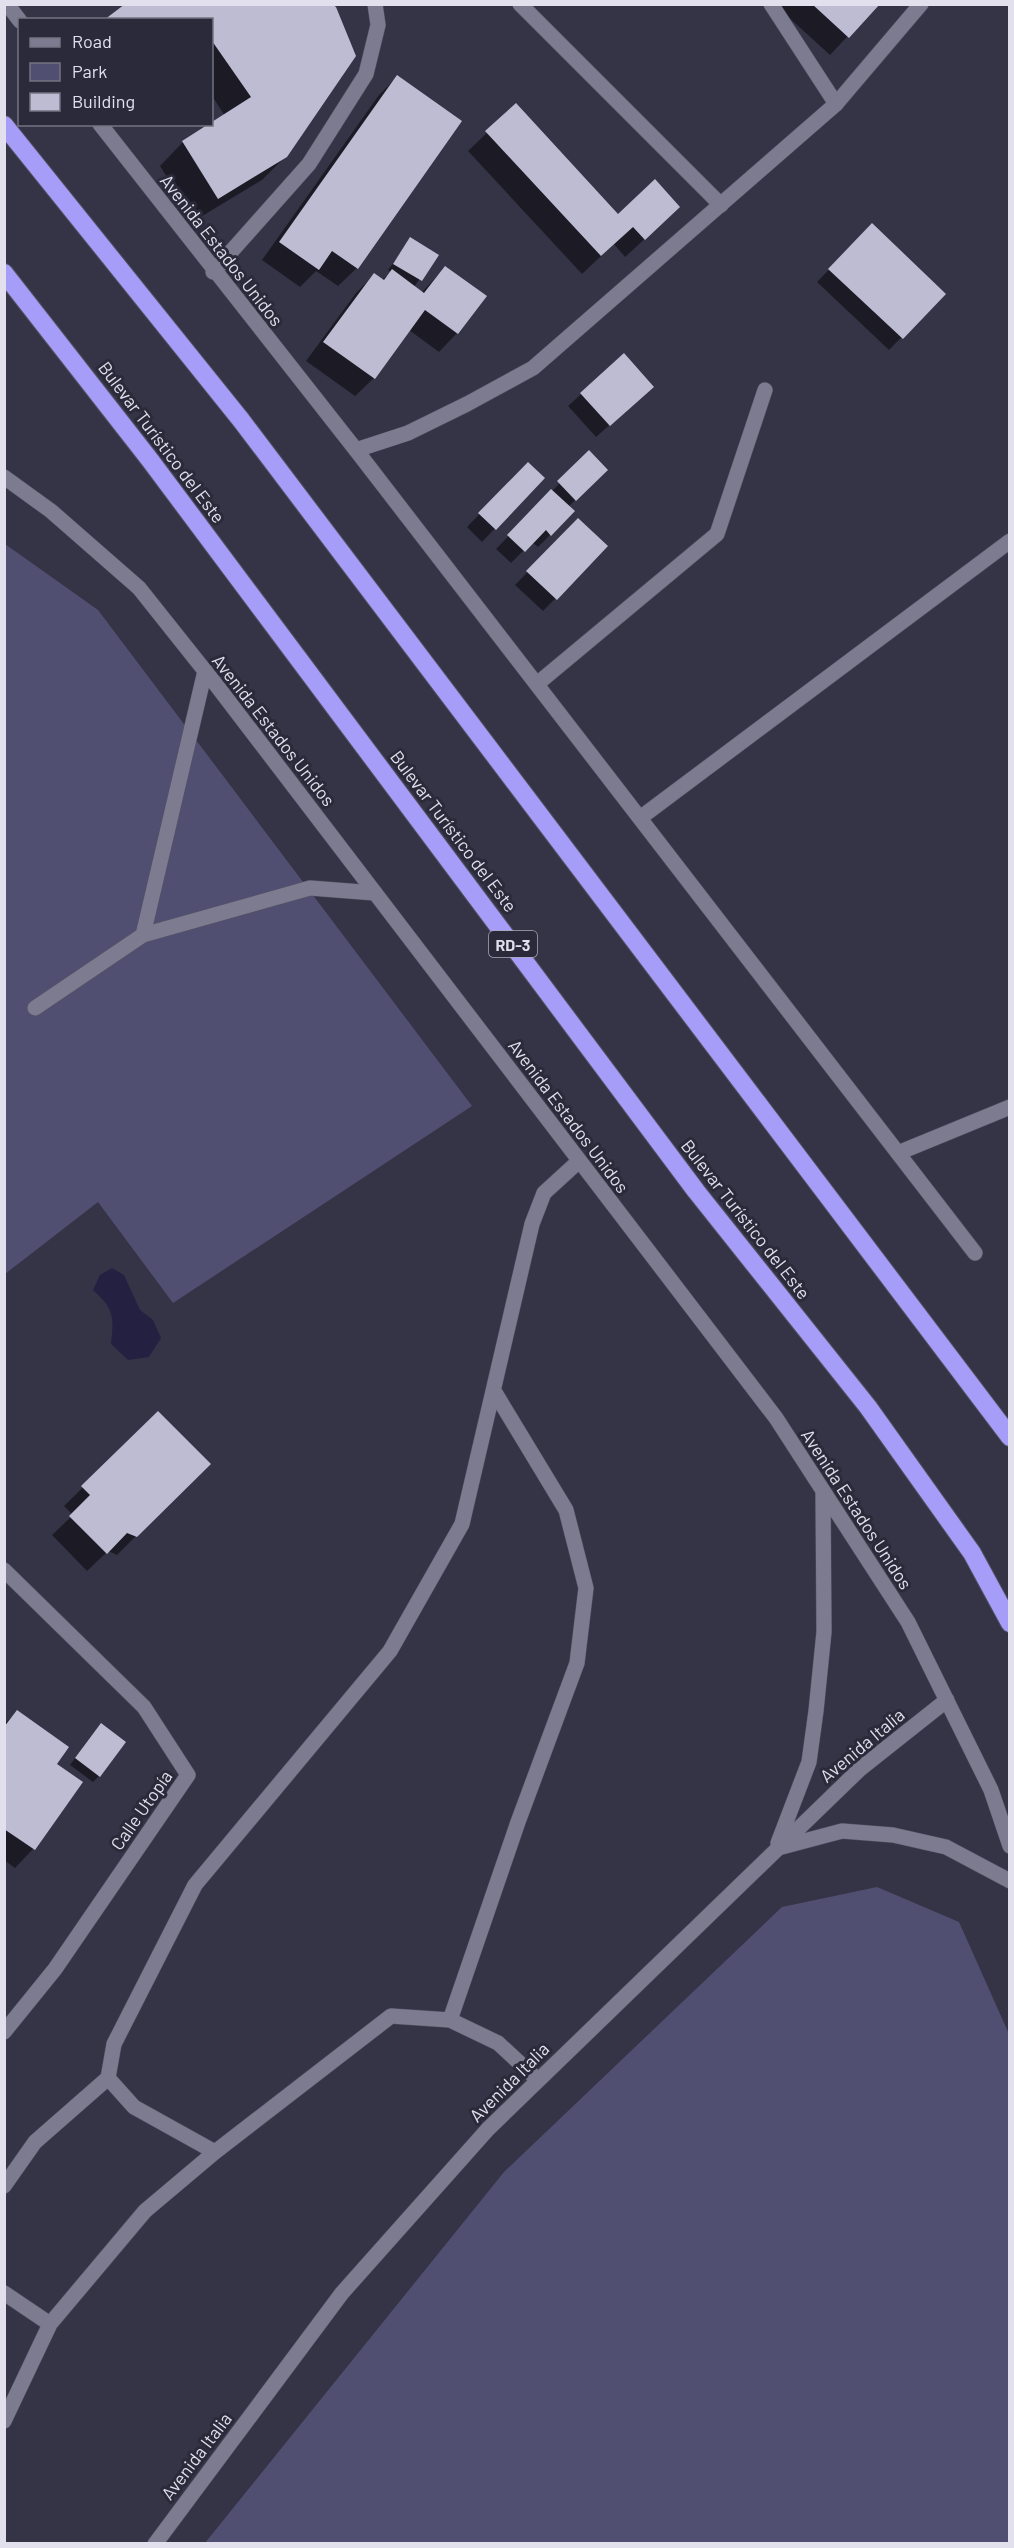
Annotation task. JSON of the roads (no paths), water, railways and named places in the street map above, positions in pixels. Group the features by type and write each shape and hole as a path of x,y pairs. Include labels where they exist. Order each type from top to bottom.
{"highway":[{"path":"4,125 241,420 1010,1437"},
{"name":"Bulevar Turístico del Este","path":"4,273 157,469 696,1191 868,1407 972,1553 1010,1623"}],"street":[{"path":"7,4 18,18"},
{"path":"213,272 309,164 366,74 378,25 375,4"},
{"path":"520,4 721,205"},
{"path":"771,4 836,104"},
{"path":"356,450 408,433 532,368 836,104 921,4"},
{"name":"Avenida Estados Unidos","path":"102,126 213,272 356,450 975,1253"},
{"path":"537,684 717,534 765,390"},
{"name":"Avenida Estados Unidos","path":"4,477 51,510 139,588 205,671 776,1418 908,1622 991,1790 1010,1846"},
{"path":"640,818 1010,542"},
{"path":"143,935 205,671"},
{"path":"35,1008 143,935 310,888 375,893"},
{"path":"898,1153 1010,1107"},
{"path":"4,2186 35,2142 108,2078 114,2044 195,1885 390,1651 462,1524 532,1224 544,1193 579,1161"},
{"path":"450,2020 577,1663 586,1588 566,1510 494,1391"},
{"path":"776,1849 809,1762 816,1711 824,1632 823,1491"},
{"name":"Calle Utopía","path":"4,1570 144,1707 188,1775 55,1969 4,2032"},
{"name":"Avenida Italia","path":"154,2544 342,2293 488,2129 860,1769 947,1700"},
{"path":"776,1849 842,1831 893,1835 946,1847 1010,1881"},
{"path":"4,2421 50,2324 145,2211 215,2152 391,2016 450,2020 498,2043 538,2080"},
{"path":"108,2078 134,2107 215,2152"},
{"path":"4,2293 50,2324"}]}
